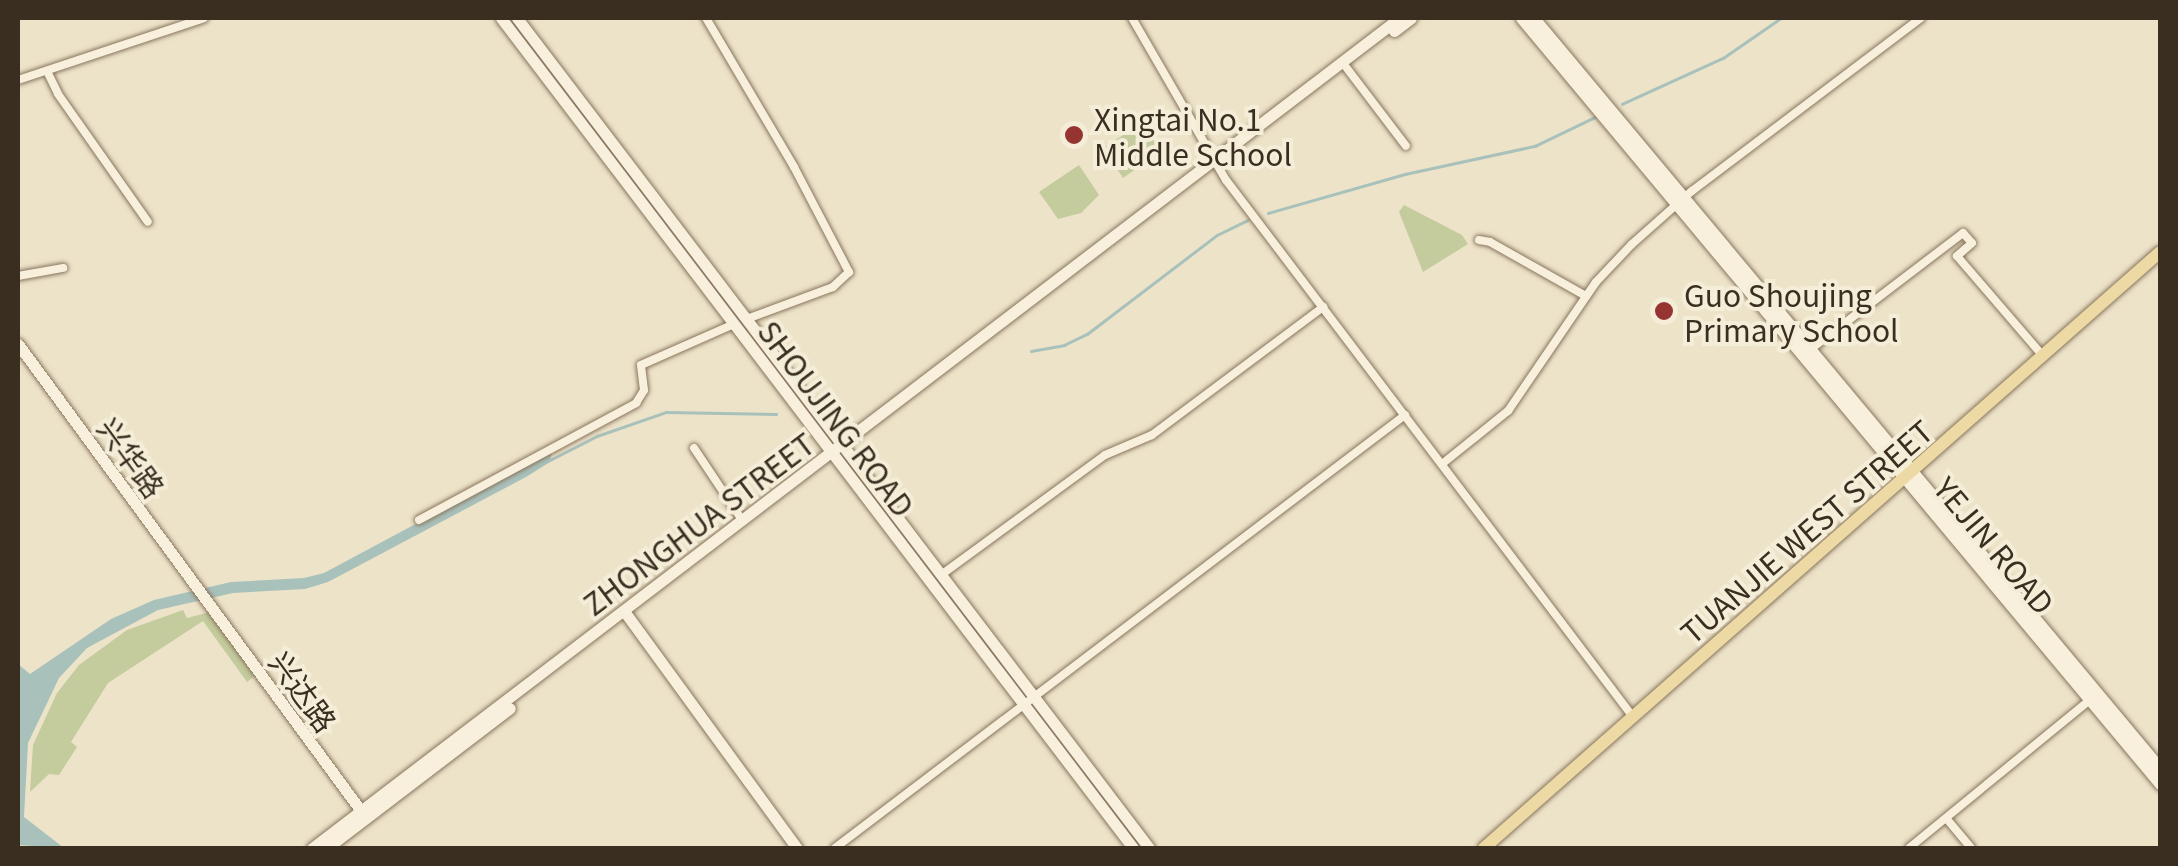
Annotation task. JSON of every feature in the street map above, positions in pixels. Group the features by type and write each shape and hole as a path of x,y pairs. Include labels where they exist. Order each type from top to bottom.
{"main road":[{"name":"TUANJIE WEST STREET","path":"1497,848 2160,252"},
{"name":"TUANJIE WEST STREET","path":"1484,848 2160,263"}],"street":[{"path":"18,80 204,18"},
{"name":"SHOUJING ROAD","path":"501,18 740,322 1029,701 1149,848"},
{"name":"SHOUJING ROAD","path":"517,18 740,322"},
{"path":"419,520 636,403 644,390 642,364 833,287 849,272 794,166 706,18"},
{"path":"1132,18 1215,163 1633,717"},
{"name":"ZHONGHUA STREET","path":"326,848 1399,18"},
{"name":"ZHONGHUA STREET","path":"1215,163 1411,18"},
{"name":"YEJIN ROAD","path":"1520,18 1812,348 2160,784"},
{"name":"YEJIN ROAD","path":"1534,18 1912,477 2160,768"},
{"path":"1442,464 1508,412 1611,265 1682,200 1921,18"},
{"path":"1346,68 1406,146"},
{"path":"47,71 58,94 148,222"},
{"path":"1812,348 1963,233 1972,243 1957,256 2042,356"},
{"path":"1479,240 1490,242 1586,296"},
{"path":"18,276 63,268"},
{"path":"941,575 1105,455 1152,434 1323,307"},
{"name":"兴华路","path":"18,344 206,600"},
{"path":"835,848 1405,415"},
{"path":"694,448 742,520"},
{"name":"SHOUJING ROAD","path":"839,451 941,575 1133,848"},
{"name":"ZHONGHUA STREET","path":"312,848 626,614 742,520 839,451"},
{"name":"兴达路","path":"206,600 362,811"},
{"path":"626,614 797,848"},
{"path":"1909,848 2090,700"},
{"path":"1946,818 1971,848"}],"green space":[{"path":"1147,120 1159,153 1123,178 1103,148"},
{"path":"1079,165 1099,195 1081,213 1058,219 1039,192"},
{"path":"1404,205 1462,235 1468,244 1423,272 1399,212"},
{"path":"183,610 187,618 210,612 256,675 247,682 203,621 108,683 71,742 77,747 59,775 49,774 30,792 33,745 57,693 79,665 127,630"}],"water":[{"path":"552,451 550,462 526,477 328,582 305,589 233,593 158,610 87,648 59,678 28,743 24,817 64,848 18,845 18,664 30,674 111,619 154,600 231,582 304,578 324,573"}],"waterway":[{"path":"1622,104 1723,58 1781,18"},
{"path":"1268,213 1405,174 1535,146 1599,115"},
{"path":"1031,351 1064,345 1087,334 1217,235 1248,220"},
{"path":"548,461 597,436 666,412 776,414"}],"place":[{"name":"Xingtai No.1 Middle School","path":"1074,135"},
{"name":"Guo Shoujing Primary School","path":"1664,311"}]}
